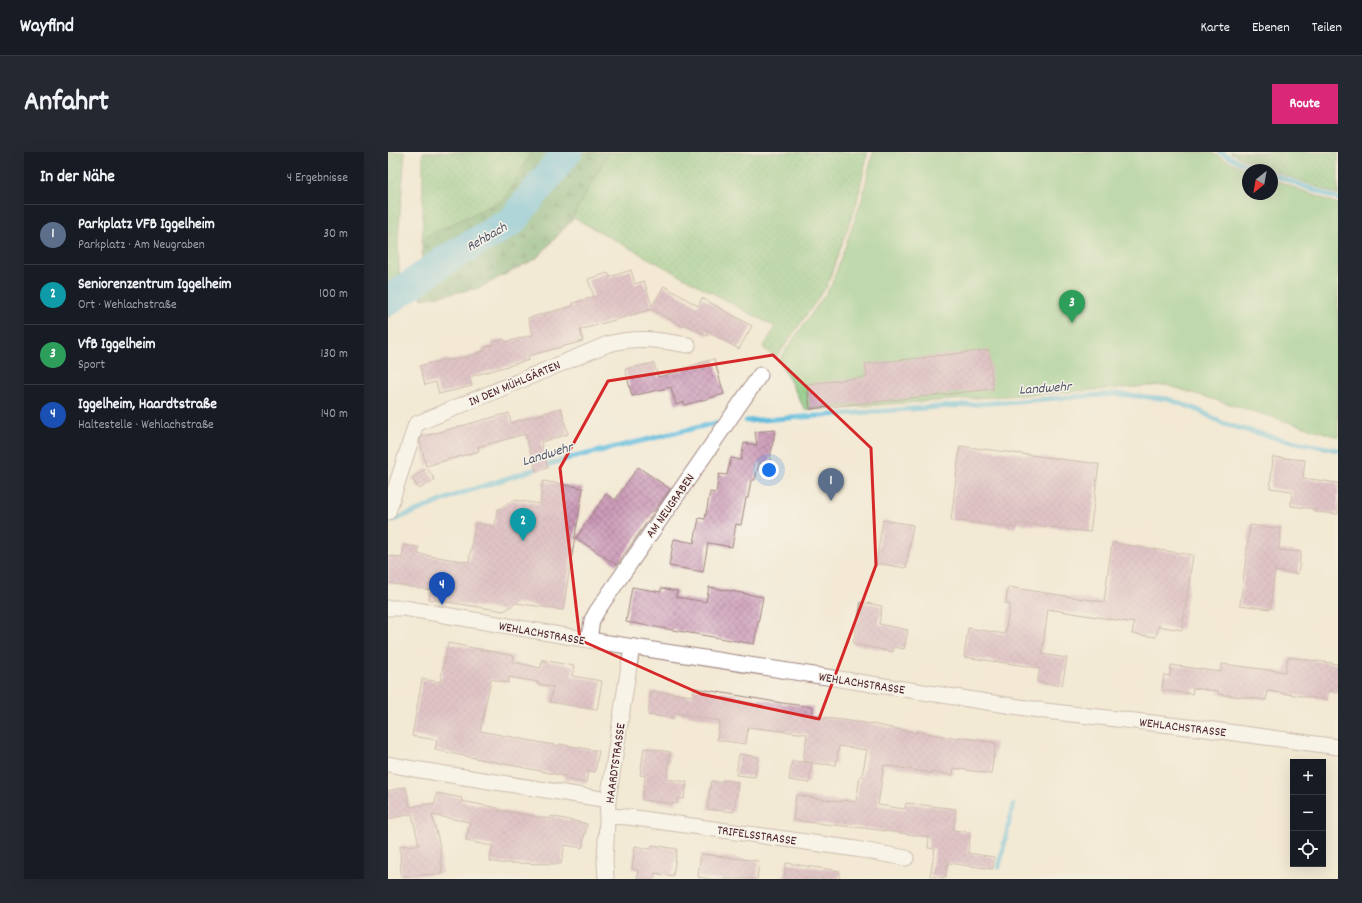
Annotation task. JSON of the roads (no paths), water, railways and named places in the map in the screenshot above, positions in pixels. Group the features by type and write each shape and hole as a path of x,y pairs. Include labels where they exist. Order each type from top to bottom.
{"street":[{"name":"IN DEN MÜHLGÄRTEN","path":"388,512 390,496 416,424 608,344 640,338 688,345"},
{"name":"AM NEUGRABEN","path":"589,640 592,620 597,611 760,375"},
{"name":"WEHLACHSTRASSE","path":"388,608 404,608 632,647 1045,710 1191,727 1338,747"},
{"name":"HAARDTSTRASSE","path":"606,879 605,861 608,800 632,647"},
{"path":"388,764 608,800"},
{"name":"TRIFELSSTRASSE","path":"607,816 628,817 818,843 906,858"}],"waterway":[{"name":"Rehbach","path":"388,301 444,261 512,221 567,152"},
{"path":"1220,152 1245,164"},
{"path":"1278,176 1338,199"},
{"name":"Landwehr","path":"746,421 1115,394 1168,399 1198,410 1224,424 1280,439 1338,450"},
{"name":"Landwehr","path":"388,521 456,495 566,459 716,423"},
{"path":"999,867 1013,805"}],"place":[{"name":"VfB Iggelheim","path":"1072,323"},
{"name":"Parkplatz VFB Iggelheim","path":"831,501"},
{"name":"Seniorenzentrum Iggelheim","path":"523,541"},
{"name":"Iggelheim, Haardtstraße","path":"442,605"}]}
